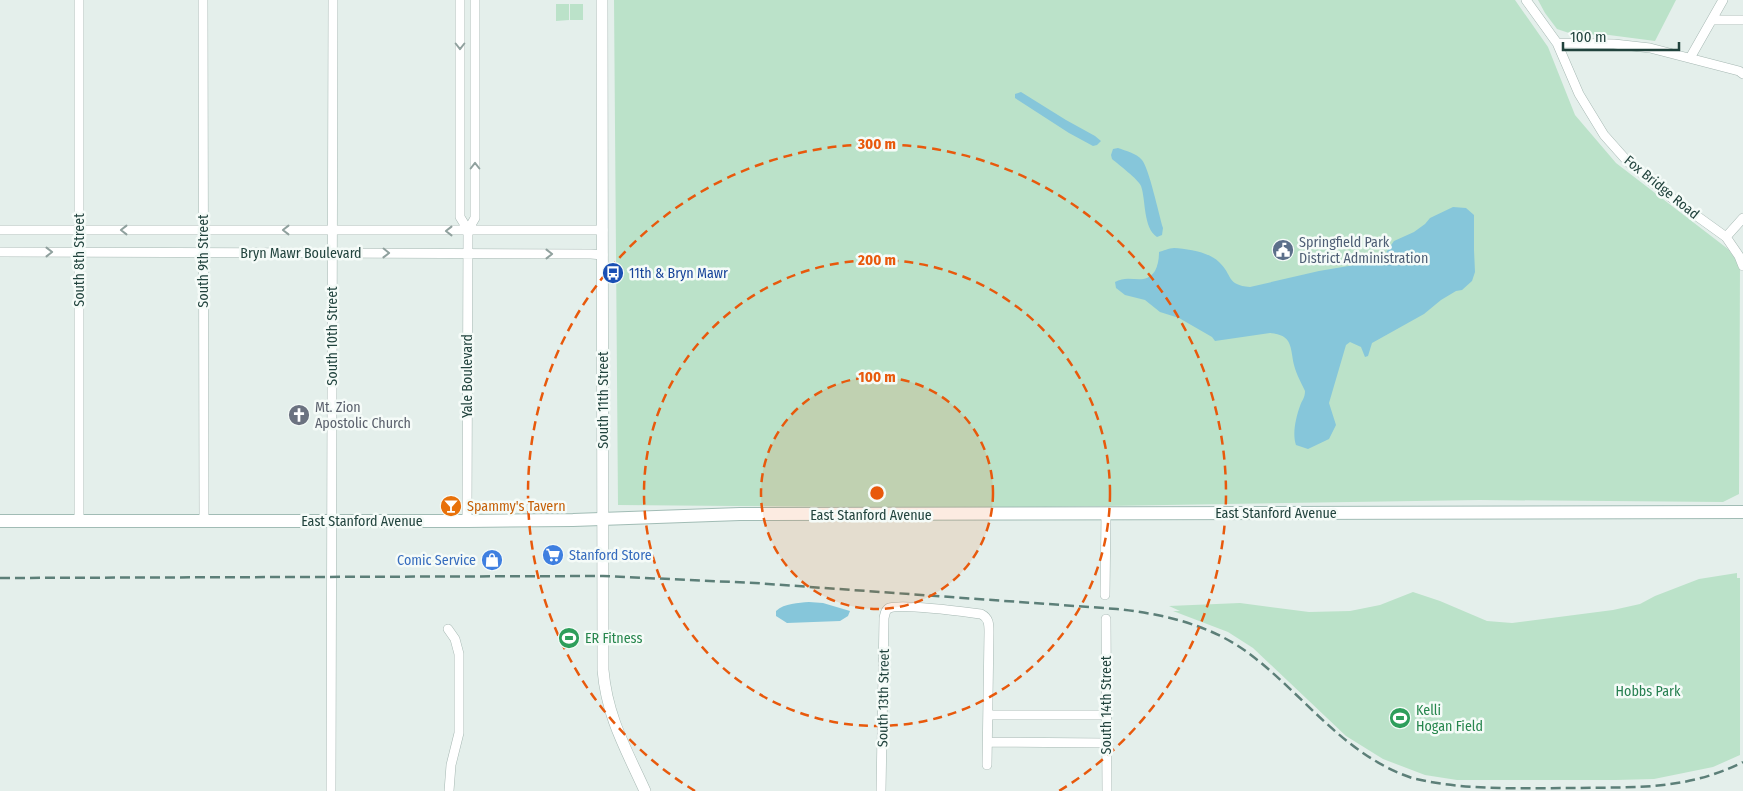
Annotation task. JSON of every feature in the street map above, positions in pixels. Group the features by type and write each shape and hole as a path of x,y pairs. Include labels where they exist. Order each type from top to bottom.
{"main road":[{"name":"East Stanford Avenue","path":"0,521 467,521 740,514 1743,512"}],"street":[{"name":"South 8th Street","path":"79,0 79,521"},
{"name":"South 9th Street","path":"203,0 204,522"},
{"name":"South 10th Street","path":"331,791 332,0"},
{"name":"Yale Boulevard","path":"460,0 460,218 468,230"},
{"name":"Yale Boulevard","path":"467,521 468,230 475,218 475,0"},
{"name":"South 11th Street","path":"602,0 603,661 605,689 614,725 645,791"},
{"name":"Fox Bridge Road","path":"1526,0 1557,43 1579,94 1604,135 1628,162 1669,196 1726,237 1740,256 1743,266"},
{"path":"1690,58 1723,0"},
{"path":"1712,20 1743,20"},
{"path":"1557,43 1614,44 1650,48 1739,71 1743,74"},
{"path":"1726,237 1743,218"},
{"name":"Bryn Mawr Boulevard","path":"0,230 602,230"},
{"name":"Bryn Mawr Boulevard","path":"0,252 603,255"},
{"path":"1105,595 1106,514"},
{"name":"South 13th Street","path":"881,791 884,618 890,608 909,607 986,616 989,622 988,715"},
{"name":"South 14th Street","path":"1106,619 1105,715 1107,791"},
{"path":"448,629 455,639 459,654 459,733 451,765 450,791"},
{"path":"987,765 988,715 1105,715"},
{"path":"988,742 1106,743"}],"green space":[{"path":"614,0 1515,0 1548,47 1575,115 1616,163 1728,249 1740,265 1739,494 1723,502 1480,500 981,508 618,505"},
{"path":"1538,0 1676,0 1655,41 1609,35 1572,34 1557,29"},
{"path":"556,4 569,4 569,20 556,21"},
{"path":"570,4 583,4 583,20 570,20"},
{"name":"Hobbs Park","path":"1737,573 1737,578 1740,578 1740,755 1713,767 1654,779 1457,780 1425,775 1383,759 1346,736 1253,648 1228,632 1173,611 1180,611 1169,606 1240,603 1309,612 1350,611 1380,605 1413,592 1487,621 1512,623 1613,610 1640,604 1655,596 1699,579"}],"water":[{"path":"1021,92 1101,141 1093,146 1069,133 1015,98 1015,94"},
{"path":"1118,148 1131,152 1142,160 1145,165 1163,228 1162,235 1157,237 1149,227 1141,186 1112,159 1113,149"},
{"path":"1453,207 1466,208 1474,215 1475,272 1472,281 1462,290 1456,291 1441,300 1424,314 1372,343 1368,356 1365,357 1361,347 1350,342 1346,345 1329,403 1336,425 1329,439 1308,449 1296,445 1295,441 1296,420 1305,391 1296,372 1291,347 1287,339 1270,333 1215,341 1212,337 1179,318 1160,312 1145,300 1125,295 1116,288 1115,282 1151,276 1159,260 1159,252 1172,248 1192,250 1210,256 1219,262 1233,282 1250,287 1319,271 1378,261 1394,241 1414,232 1430,218"},
{"path":"809,602 823,603 850,611 848,616 840,621 787,623 776,616 776,611 783,606"}],"railway":[{"path":"0,578 603,576 755,583 1117,609 1152,614 1187,623 1220,636 1236,645 1271,671 1345,740 1388,768 1412,778 1452,785 1494,788 1642,787 1702,778 1743,762"}],"place":[{"name":"Springfield Park District Administration","path":"1283,250"},
{"name":"11th & Bryn Mawr","path":"613,273"},
{"name":"Mt. Zion Apostolic Church","path":"299,415"},
{"name":"Spammy's Tavern","path":"451,506"},
{"name":"Stanford Store","path":"553,555"},
{"name":"Comic Service","path":"492,560"},
{"name":"ER Fitness","path":"569,638"},
{"name":"Kelli Hogan Field","path":"1400,718"}]}
